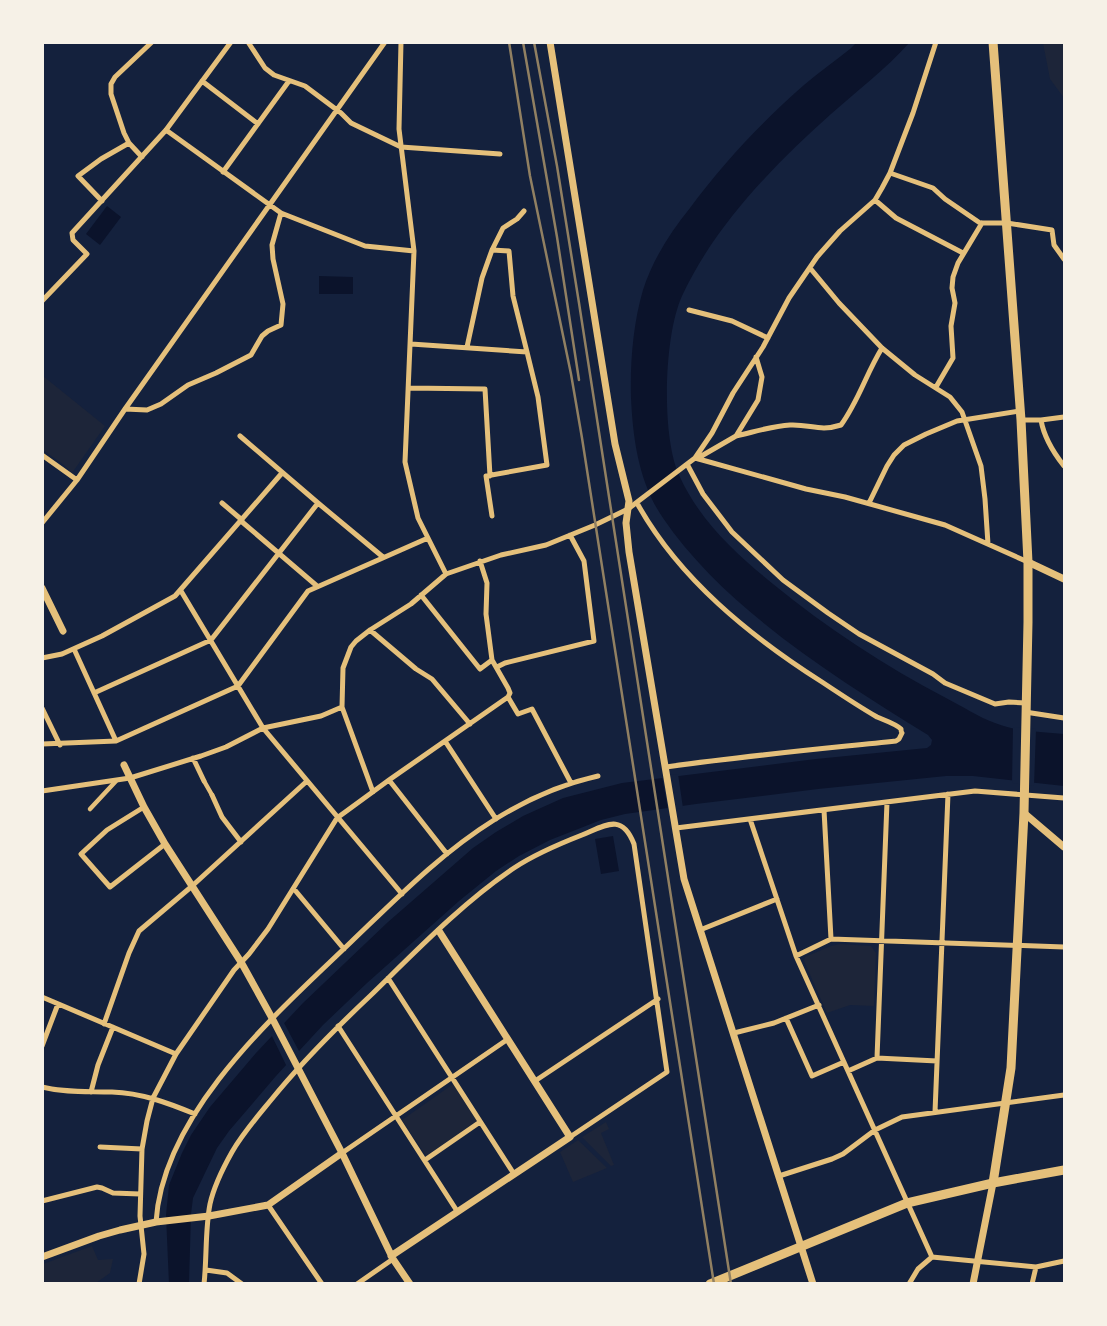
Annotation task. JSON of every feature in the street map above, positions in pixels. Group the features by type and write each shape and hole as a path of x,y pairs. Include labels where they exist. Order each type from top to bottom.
{"main road":[{"path":"993,42 1020,416 1028,562 1024,813 1016,944 1012,1058 993,1184"},
{"path":"710,1284 906,1204 1064,1170"}],"street":[{"path":"142,156 129,143 124,133 111,94 111,84 115,77 152,42"},
{"path":"42,301 87,254 73,240 72,233 166,130 231,42"},
{"path":"248,42 265,68 274,75 305,86 351,123 401,147 500,154"},
{"path":"42,523 77,480 125,409 385,42"},
{"path":"401,42 399,130 414,251 405,462 418,518 446,574"},
{"path":"550,42 614,444 629,501 626,523 629,552 684,879 813,1284"},
{"path":"696,458 768,338 789,298 826,246 875,200 890,173 913,113 936,42"},
{"path":"202,81 258,124"},
{"path":"223,172 289,81"},
{"path":"166,130 281,213 365,246 414,251"},
{"path":"102,201 78,176 101,159 129,143"},
{"path":"890,173 933,188 945,199 982,222 1007,223 1052,230 1054,245 1064,259"},
{"path":"875,200 896,218 963,253"},
{"path":"468,347 482,278 492,250 503,228 517,219 524,210"},
{"path":"125,409 147,410 162,404 188,385 251,355 262,336 281,325 283,304 272,246 281,213"},
{"path":"936,388 953,358 951,326 955,303 952,282 955,269 982,222"},
{"path":"492,250 509,251 513,296 538,397 547,465 486,476 492,516"},
{"path":"810,268 839,303 882,348 916,375 950,397 965,420 981,466 988,544"},
{"path":"689,310 732,321 768,338"},
{"path":"411,344 527,352"},
{"path":"373,792 342,707 343,668 356,641 404,609 446,574 480,561 546,545 628,509 686,464 736,436 778,426 796,425 824,429 841,425 856,403 870,367 882,348"},
{"path":"736,436 758,400 762,377 756,357"},
{"path":"409,388 485,389 490,476"},
{"path":"869,503 887,466 899,449 926,434 949,424 965,420 1020,416 1041,420 1064,417"},
{"path":"1041,420 1043,433 1064,466"},
{"path":"240,436 383,557"},
{"path":"42,455 77,480"},
{"path":"696,458 946,525 1064,578"},
{"path":"686,464 703,494 732,532 783,580 828,613 859,634 933,674 945,683 995,704 1009,702 1026,703"},
{"path":"42,658 62,654 74,649 175,596 282,473"},
{"path":"639,501 663,544 672,556 720,605 761,639 811,675 876,716 901,729 902,733 896,741 770,753 666,768"},
{"path":"222,503 317,586"},
{"path":"94,693 211,640 318,503"},
{"path":"497,667 594,640 584,561 570,535"},
{"path":"42,744 60,745 116,741 238,686 303,597 317,586 428,538"},
{"path":"139,1284 144,1254 140,1194 142,1149 153,1098 176,1054 229,976 268,929 338,818 508,697 510,693 492,660 486,614 487,583 480,561"},
{"path":"42,588 63,632"},
{"path":"181,591 263,728 402,894"},
{"path":"421,595 480,669 492,660"},
{"path":"370,630 416,669 432,679 470,724"},
{"path":"74,649 116,741"},
{"path":"508,697 518,714 532,709 572,783"},
{"path":"42,791 130,778 226,747 263,728 321,716 342,707"},
{"path":"42,708 60,745"},
{"path":"1025,713 1064,718"},
{"path":"445,741 496,819"},
{"path":"193,758 222,817 241,842"},
{"path":"124,765 144,807 165,844 241,962 274,1021 342,1153 392,1257 410,1284"},
{"path":"158,1222 162,1186 172,1157 195,1114 230,1067 344,949 447,854 496,819 534,799 572,783 598,776"},
{"path":"389,780 447,854"},
{"path":"90,809 116,781"},
{"path":"104,1024 139,931 191,887 307,781"},
{"path":"676,828 975,791 1023,792 1064,798"},
{"path":"935,1112 948,794"},
{"path":"877,1058 887,802"},
{"path":"144,807 106,830 81,854 110,886 165,844"},
{"path":"824,810 832,939"},
{"path":"1024,813 1064,847"},
{"path":"750,819 796,956 875,1130 906,1204 932,1257"},
{"path":"204,1284 206,1270 206,1216 213,1194 232,1152 296,1065 489,886 532,858 592,831 620,824 628,830 634,844 668,1072 458,1211 357,1284"},
{"path":"294,889 344,949"},
{"path":"700,930 777,899"},
{"path":"439,931 570,1137"},
{"path":"796,956 832,939 1064,947"},
{"path":"388,978 514,1174"},
{"path":"42,997 176,1054"},
{"path":"535,1081 658,998"},
{"path":"42,1046 58,1004"},
{"path":"734,1034 786,1018 819,1005"},
{"path":"786,1018 812,1076 844,1062"},
{"path":"338,1026 458,1211"},
{"path":"91,1092 98,1065 113,1028"},
{"path":"42,1257 99,1236 158,1222 268,1205 508,1040"},
{"path":"848,1071 877,1058 937,1061"},
{"path":"42,1087 63,1091 113,1092 153,1098 195,1114"},
{"path":"779,1176 832,1159 875,1130 902,1117 1064,1095"},
{"path":"425,1160 480,1122"},
{"path":"100,1147 142,1149"},
{"path":"973,1284 993,1184"},
{"path":"42,1201 97,1187 119,1194 140,1194"},
{"path":"268,1205 322,1284"},
{"path":"909,1284 918,1268 932,1257 1036,1266 1064,1261"},
{"path":"1032,1284 1036,1266"},
{"path":"206,1270 227,1273 242,1284"}],"shaded area":[{"path":"856,43 909,43 881,71 788,154 747,198 711,245 695,270 682,296 671,335 668,359 667,411 673,457 679,475 697,507 732,548 759,573 835,631 901,673 989,721 1020,730 1064,734 1064,786 973,776 946,776 696,804 625,814 601,820 550,840 519,856 496,871 459,901 367,983 323,1025 229,1131 217,1148 193,1198 189,1283 169,1284 166,1215 169,1185 191,1135 210,1107 256,1053 303,1003 388,922 473,848 523,816 563,798 622,783 816,759 927,748 931,745 932,740 928,735 856,690 784,639 750,612 688,551 663,518 648,490 639,461 633,430 631,385 635,330 643,290 663,247 703,191 744,144 804,85"},
{"path":"1043,43 1064,43 1064,98 1050,79"},
{"path":"107,206 121,217 100,245 86,234"},
{"path":"319,276 353,277 353,294 319,294"},
{"path":"43,376 105,426 72,473 43,450"},
{"path":"613,836 619,871 601,874 595,839"},
{"path":"840,944 871,946 876,953 874,1006 850,1005 827,1013 804,961 805,957"},
{"path":"456,1082 480,1119 426,1156 402,1120"},
{"path":"606,1122 609,1129 601,1133 614,1165 611,1166 582,1137"},
{"path":"578,1140 607,1168 573,1182 560,1152"},
{"path":"92,1246 98,1260 113,1259 110,1273 96,1283 43,1283 43,1264"}],"pier":[{"path":"1013,727 1036,729 1034,786 1012,783"},
{"path":"678,774 683,808 668,810 662,776"},
{"path":"283,1021 300,1053 287,1067 271,1034"}],"railway":[{"path":"509,42 530,176 571,374 582,438 714,1284"},
{"path":"523,42 557,237 579,380"},
{"path":"534,42 557,166 579,303 731,1284"}]}
